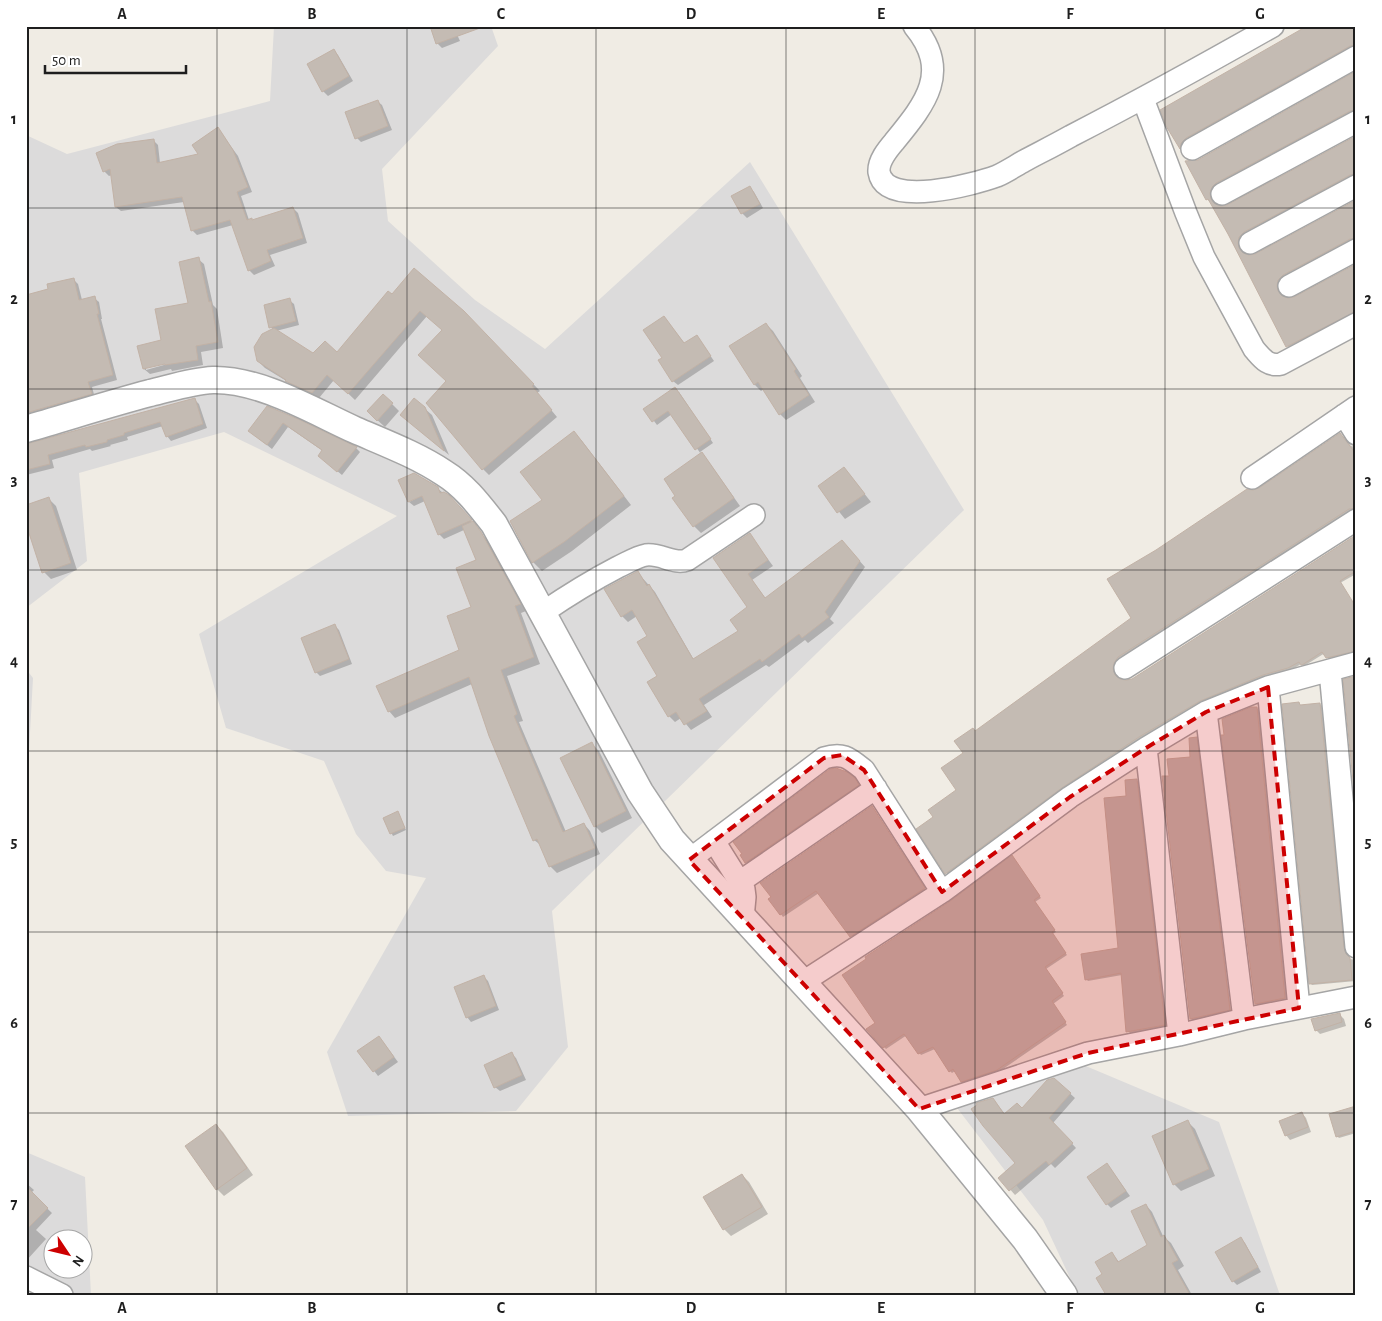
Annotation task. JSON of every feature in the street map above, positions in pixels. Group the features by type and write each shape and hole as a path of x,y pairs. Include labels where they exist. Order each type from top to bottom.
{"street":[{"path":"914,26 929,52 934,70 931,87 915,117 888,149 879,171 882,179 888,186 902,191 928,192 965,185 998,175 1143,99 1273,26"},
{"path":"1192,149 1356,57"},
{"path":"1143,99 1204,257 1254,349 1261,358 1274,366 1281,364 1356,324"},
{"path":"1222,194 1356,122"},
{"path":"1250,242 1356,186"},
{"path":"1290,286 1356,250"},
{"path":"26,428 192,382 214,380 238,382 276,394 412,456 444,473 464,488 494,524 640,792 672,840 919,1109 1025,1239 1064,1295"},
{"path":"1252,478 1350,411 1356,434"},
{"path":"542,613 592,580 635,559 653,555 678,562 687,560 754,515"},
{"path":"1125,668 1356,520"},
{"path":"803,982 942,892 1070,797 1206,712 1268,687 1356,663"},
{"path":"1330,671 1356,947"},
{"path":"1268,687 1299,1008"},
{"path":"1206,712 1244,1019"},
{"path":"1146,748 1179,1035"},
{"path":"689,860 824,758 842,755 864,770 942,892"},
{"path":"741,881 876,788"},
{"path":"714,841 741,881 746,896 744,918"},
{"path":"919,1109 1088,1053 1356,997"},
{"path":"26,1277 62,1295"}],"highlighted area":[{"path":"1268,687 1299,1008 1088,1053 919,1109 689,860 824,758 842,755 864,770 942,892 1070,797 1146,748 1206,712"}],"shaded area":[{"path":"274,26 491,26 498,46 382,169 388,221 475,300 545,349 750,162 964,510 552,911 568,1047 516,1111 348,1116 327,1052 426,878 386,871 356,834 324,761 226,728 199,634 397,516 224,432 79,473 87,561 26,608 26,135 67,154 270,101"},
{"path":"26,669 33,678 26,806"},
{"path":"1081,1064 1219,1122 1280,1295 1078,1295 1043,1220 954,1104"},
{"path":"26,1152 85,1177 88,1228 42,1228 42,1278 90,1278 91,1295 26,1295"}],"building":[{"path":"430,26 480,26 480,28 436,44"},
{"path":"1307,26 1356,26 1356,45 1350,46 1186,138 1181,143 1180,149 1166,126 1160,110"},
{"path":"334,49 349,76 322,92 307,64"},
{"path":"1356,71 1356,110 1350,111 1216,183 1210,193 1211,199 1215,204 1227,205 1356,136 1356,174 1350,175 1244,232 1239,237 1239,248 1243,253 1255,254 1356,200 1356,238 1350,239 1283,275 1278,280 1277,286 1282,296 1294,297 1356,264 1356,311 1286,347 1228,234 1208,199 1206,200 1185,161 1198,160"},
{"path":"378,100 388,126 355,139 345,112"},
{"path":"218,127 233,150 248,187 237,192 247,220 293,207 303,238 267,250 271,261 248,271 230,220 191,231 182,197 115,207 110,169 103,172 96,153 117,144 154,139 157,163 198,154 192,145"},
{"path":"750,186 760,204 741,214 731,196"},
{"path":"199,257 209,302 211,301 218,342 196,346 198,360 143,369 137,346 161,340 155,309 188,303 179,262"},
{"path":"414,268 464,311 534,384 532,386 552,410 482,470 426,403 446,381 418,355 442,330 420,311 348,394 327,375 312,393 285,381 257,361 254,347 262,334 274,328 313,353 325,341 337,352 388,291 392,294"},
{"path":"74,278 79,300 95,296 99,314 97,314 113,375 88,382 92,394 26,413 26,295 48,289 47,284"},
{"path":"290,298 296,321 269,328 264,305"},
{"path":"664,316 684,343 697,335 711,356 672,382 658,360 662,358 643,330"},
{"path":"766,323 796,369 794,371 809,395 779,415 758,382 754,385 729,346"},
{"path":"675,387 711,439 695,450 668,411 652,422 643,409"},
{"path":"383,394 393,403 377,421 367,411"},
{"path":"195,398 203,424 166,437 160,422 124,433 124,435 107,440 107,442 86,447 85,445 48,455 50,464 26,470 26,444"},
{"path":"414,398 425,407 444,451 400,415"},
{"path":"267,406 357,447 337,472 318,456 322,450 283,423 267,445 248,431"},
{"path":"574,431 624,496 564,542 532,563 510,521 542,500 520,472"},
{"path":"1340,433 1356,454 1356,508 1349,509 1118,657 1113,669 1115,675 1120,679 1132,679 1356,535 1356,571 1340,581 1356,607 1356,651 1326,658 1322,652 1302,665 1299,662 1288,668 1263,675 1200,701 1139,737 1063,787 945,874 916,829 933,817 928,810 956,790 941,768 963,753 954,741 973,728 975,731 1131,618 1107,579 1156,550 1247,489 1259,488"},
{"path":"702,452 734,498 693,527 672,498 675,496 664,479"},
{"path":"844,467 865,494 837,513 818,486"},
{"path":"414,473 438,487 440,493 444,492 449,495 472,520 438,535 422,496 408,502 398,480"},
{"path":"49,497 71,563 42,573 26,524 26,505"},
{"path":"473,521 521,604 515,606 534,657 501,670 517,714 514,716 563,832 584,823 595,848 549,867 537,839 533,841 489,736 469,677 388,712 376,686 459,650 447,616 471,607 456,568 476,560 462,526"},
{"path":"750,533 768,560 748,574 765,598 842,540 860,561 825,612 829,617 802,638 799,634 762,662 760,659 699,699 707,711 684,725 676,712 668,717 647,682 657,676 637,642 647,636 632,610 621,617 604,589 638,571 647,586 649,584 693,659 738,631 730,620 747,607 713,558"},
{"path":"335,624 349,659 315,673 301,638"},
{"path":"1356,676 1356,811 1343,679"},
{"path":"1299,702 1300,705 1320,703 1344,948 1350,958 1352,980 1309,984 1282,704"},
{"path":"1251,707 1257,707 1285,998 1255,1004 1221,735 1224,735 1222,719"},
{"path":"1197,737 1230,1010 1190,1019 1162,776 1169,776 1167,759 1190,757 1189,738"},
{"path":"592,742 626,811 594,827 560,758"},
{"path":"836,768 847,772 855,778 859,785 745,863 740,855 742,854 733,842 830,769"},
{"path":"1137,779 1165,1025 1126,1032 1121,973 1085,980 1081,954 1118,948 1104,798 1126,796 1125,780"},
{"path":"872,806 925,888 850,937 816,891 780,915 768,899 771,897 760,883"},
{"path":"398,811 405,828 390,834 383,818"},
{"path":"1012,855 1040,896 1034,900 1055,930 1052,932 1066,953 1045,967 1063,993 1052,1001 1066,1022 997,1070 961,1082 953,1069 949,1072 933,1047 918,1054 904,1034 883,1048 866,1029 875,1023 842,975 866,959 865,957 949,902"},
{"path":"484,975 496,1006 466,1018 454,987"},
{"path":"1340,1013 1342,1022 1315,1031 1311,1019"},
{"path":"379,1036 394,1057 373,1072 357,1051"},
{"path":"512,1052 522,1075 494,1088 484,1065"},
{"path":"1054,1078 1071,1093 1049,1118 1073,1143 1049,1165 1046,1161 1009,1191 998,1178 1015,1163 971,1109 977,1105 976,1103 993,1098 1004,1114 1017,1103 1022,1108 1047,1080"},
{"path":"1356,1106 1356,1131 1336,1137 1329,1114"},
{"path":"1302,1112 1308,1127 1285,1136 1279,1121"},
{"path":"1188,1120 1209,1169 1173,1185 1152,1136"},
{"path":"216,1124 247,1168 216,1190 185,1146"},
{"path":"1107,1163 1126,1191 1106,1205 1087,1177"},
{"path":"742,1174 762,1207 723,1230 703,1197"},
{"path":"26,1186 48,1208 26,1230"},
{"path":"1146,1204 1161,1237 1164,1235 1178,1260 1172,1263 1190,1295 1106,1295 1096,1278 1102,1274 1095,1262 1112,1252 1118,1262 1147,1245 1131,1211"},
{"path":"1241,1237 1258,1267 1232,1282 1215,1252"}]}
